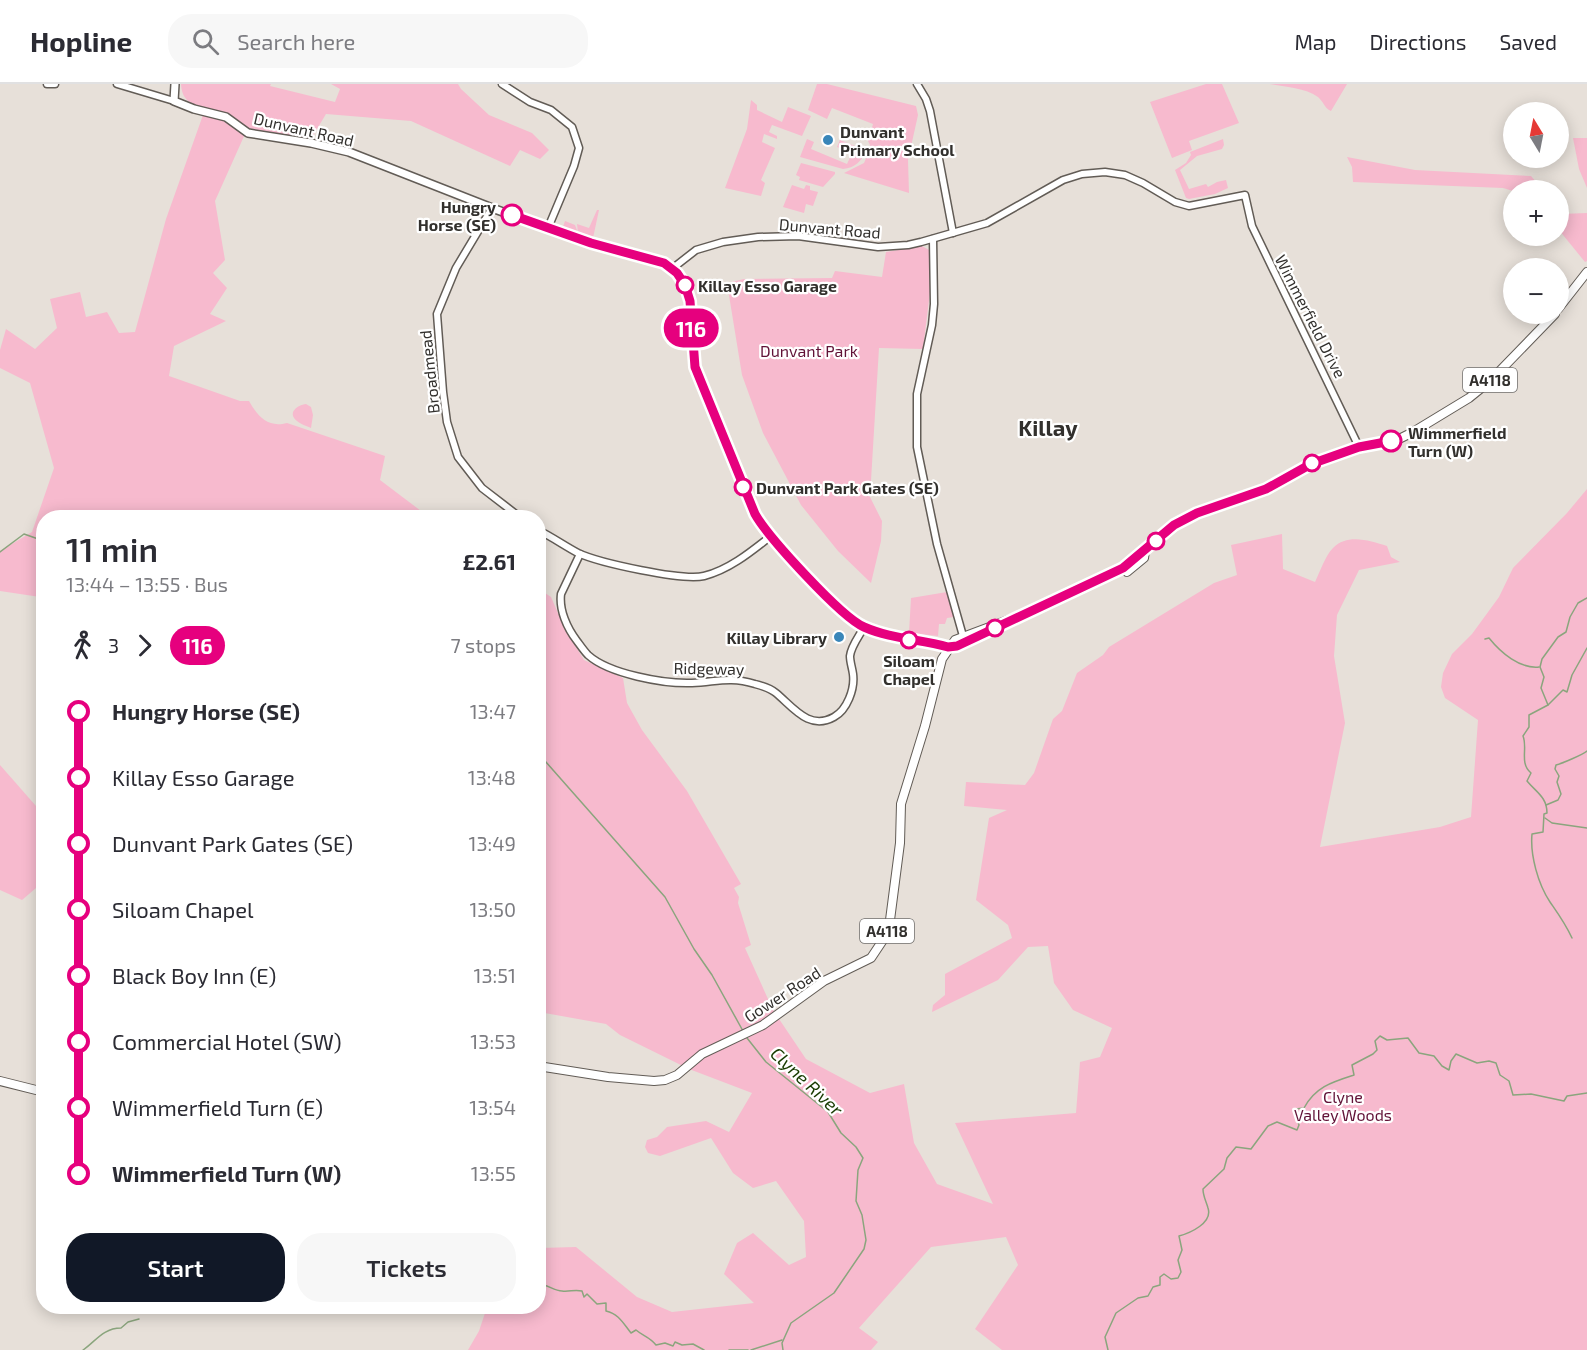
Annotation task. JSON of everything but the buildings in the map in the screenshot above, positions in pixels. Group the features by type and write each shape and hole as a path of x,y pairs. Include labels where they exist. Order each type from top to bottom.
{"main road":[{"path":"174,101 175,84"},
{"name":"Dunvant Road","path":"174,101 226,117 249,133 349,152 492,208 673,268"},
{"path":"673,268 688,294 693,357 699,377 759,521 825,594 864,627 905,639 948,647"},
{"path":"1569,295 1587,272"},
{"name":"A4118","path":"948,647 957,646 1004,623 1043,607 1052,606 1119,577 1136,566 1144,558 1145,551 1174,525 1197,513 1251,496 1311,464 1359,447 1401,438 1439,418 1469,398 1501,370 1545,324"},
{"name":"A4118","path":"948,647 963,636 1004,623"},
{"name":"Gower Road","path":"546,1067 608,1077 665,1080 677,1075 717,1045 763,1025 824,981 871,958 885,937 890,920 900,843 900,804 925,726 942,659 948,647"},
{"path":"0,1081 36,1090"}],"street":[{"path":"47,84 55,84"},
{"path":"117,84 174,101"},
{"path":"502,84 530,102 551,110 572,127 579,148 574,166 548,228"},
{"path":"917,84 930,111 953,233"},
{"name":"Dunvant Road","path":"673,268 696,250 723,242 758,237 798,236 888,247 908,245 987,223 1063,180 1082,174 1105,172 1125,175 1175,202 1189,206 1245,195"},
{"name":"Wimmerfield Drive","path":"1245,195 1252,226 1359,447"},
{"name":"Broadmead","path":"492,208 456,268 437,314 447,422 458,457 482,488 511,510"},
{"path":"933,239 934,304 932,326 917,394 917,447 937,544 963,636"},
{"path":"546,535 580,554 665,574 702,576 729,566 771,536"},
{"name":"Ridgeway","path":"580,554 561,594 565,620 572,634 588,655 618,671 679,683 727,679 749,682 775,692 794,710 810,720 826,721 836,717 850,697 853,677 850,652 864,627"}],"green space":[{"path":"181,84 271,84 270,86 335,102 340,89 331,84 458,84 489,115 532,133 549,150 540,159 520,150 510,166 411,121 326,114 311,139 260,131 245,134 215,201 225,260 213,273 227,288 210,314 226,321 174,346 169,376 240,401 249,401 264,420 274,424 287,423 385,456 380,480 420,510 40,510 54,468 30,383 0,368 0,350 6,329 35,349 57,328 50,299 80,292 86,317 107,312 119,333 135,332 166,219 203,115 203,107 187,100"},
{"path":"817,84 827,84 916,106 918,115 908,160 909,193 844,173 864,163 871,147 868,141 873,124 832,108 827,119 808,110"},
{"path":"1206,84 1222,84 1239,123 1189,141 1192,150 1172,158 1150,102"},
{"path":"1270,84 1347,84 1331,111 1313,94"},
{"path":"751,100 757,105 757,110 782,122 788,107 811,116 802,136 772,125 769,132 777,136 777,139 764,134 762,142 775,148 761,180 765,183 761,196 725,188 747,129"},
{"path":"1573,138 1587,138 1587,188 1579,169"},
{"path":"807,139 814,142 811,149 847,164 852,153 837,147 840,140 867,151 857,163 843,169 800,157"},
{"path":"1223,139 1222,149 1197,156 1180,170 1189,189 1206,184 1208,187 1226,180 1228,188 1215,194 1186,198 1175,170 1186,163 1191,155 1190,152"},
{"path":"1347,157 1415,170 1531,176 1534,180 1503,180 1503,188 1353,182 1352,167"},
{"path":"801,163 835,172 835,174 823,187 799,180 800,177 796,175"},
{"path":"792,185 804,189 806,185 810,186 810,190 818,192 813,206 806,204 804,213 783,207"},
{"path":"599,210 593,238 578,232 577,224 589,228"},
{"path":"1587,213 1587,261 1585,262 1569,242 1569,214"},
{"path":"565,221 575,225 578,232 563,227"},
{"name":"Dunvant Park","path":"922,246 929,250 930,292 923,349 879,348 870,497 882,521 881,541 871,583 838,551 801,505 763,433 742,375 727,283 744,279 832,278 835,271 882,277 886,252"},
{"path":"306,404 311,407 313,415 311,428 298,422 293,415 294,410"},
{"name":"Clyne Valley Woods","path":"1587,489 1587,1350 1002,1350 975,1329 1018,1265 1006,1237 931,1247 859,1328 878,1342 871,1350 468,1350 479,1331 485,1314 546,1314 546,1248 576,1247 637,1297 672,1312 754,1303 724,1274 737,1243 753,1233 789,1265 806,1257 804,1221 776,1181 753,1188 733,1173 711,1138 660,1156 648,1153 645,1147 647,1140 657,1137 667,1127 706,1121 729,1132 752,1093 689,1069 620,1035 606,1024 546,1013 546,594 551,597 565,629 584,660 623,678 627,703 642,730 687,791 741,884 734,888 739,897 738,903 751,945 745,948 773,1010 806,1059 870,1093 904,1084 914,1143 937,1184 993,1204 955,1123 1076,1113 1080,1062 1100,1057 1112,1028 1073,1010 1054,983 1048,946 1028,947 998,980 932,1012 933,1005 945,995 945,974 1012,938 1008,925 976,900 989,818 1007,810 964,806 966,782 1025,785 1034,773 1053,719 1062,711 1077,673 1103,655 1109,647 1214,583 1237,575 1231,545 1282,534 1283,569 1315,582 1333,548 1339,543 1359,539 1387,546 1391,557 1400,562 1359,570 1337,615 1334,656 1345,723 1320,847 1440,827 1471,817 1478,720 1445,698 1441,687 1443,673 1452,654 1472,634 1499,597 1513,568 1567,513"},
{"path":"36,520 36,596 0,591 0,551 32,532"},
{"path":"947,592 954,617 947,618 945,624 939,624 938,636 909,633 911,598"},
{"path":"0,765 36,806 36,888 22,900 0,890"}],"waterway":[{"path":"0,552 24,534 36,538"},
{"path":"1572,938 1546,895 1536,869 1532,851 1532,834 1543,832 1544,814 1547,813 1547,807 1527,781 1531,773 1525,765 1523,736 1529,727 1529,715 1548,705 1541,688 1544,677 1540,667 1542,659 1558,637 1566,632 1570,617 1578,603 1587,598"},
{"path":"1485,639 1489,638 1499,649 1518,663 1539,667"},
{"path":"1548,705 1563,690 1567,692 1572,675 1587,648"},
{"path":"1546,805 1558,800 1561,794 1557,782 1559,776 1555,769 1556,765 1587,751"},
{"name":"Clyne River","path":"546,762 665,897 743,1031"},
{"path":"1545,818 1552,823 1587,828"},
{"name":"Clyne River","path":"1108,1350 1105,1337 1116,1313 1138,1298 1148,1296 1153,1287 1160,1285 1160,1277 1164,1274 1171,1279 1178,1278 1181,1272 1178,1260 1182,1250 1179,1236 1204,1223 1209,1213 1203,1189 1224,1169 1227,1158 1236,1147 1251,1149 1268,1126 1277,1122 1297,1130 1299,1125 1296,1109 1304,1108 1313,1095 1325,1086 1354,1075 1352,1065 1377,1050 1375,1041 1380,1036 1387,1040 1408,1038 1419,1053 1434,1056 1442,1066 1449,1070 1456,1054 1477,1063 1489,1061 1496,1063 1500,1075 1509,1081 1513,1095 1531,1094 1564,1101 1567,1096 1587,1093"},
{"name":"Clyne River","path":"747,1038 766,1062 828,1112 841,1133 856,1147 863,1158 858,1170 856,1201 862,1215 866,1240 864,1249 834,1293 791,1323 782,1343 783,1350"},
{"path":"546,1286 559,1291 582,1291 584,1297 587,1294 597,1304 606,1303 606,1311 618,1317 631,1333 636,1330 656,1345 665,1343 673,1346 675,1342 682,1345 693,1344 704,1350"},
{"path":"83,1350 109,1330 121,1328 128,1322 139,1319"},
{"path":"751,1350 782,1340"},
{"path":"729,1350 748,1350"}],"bus line":[{"name":"116","path":"512,215 577,239 664,263 677,273 685,285 690,301 695,367 759,521 844,612 864,627 885,634 948,647 957,646 1129,565 1174,525 1197,513 1251,496 1311,464 1359,447 1391,441"}],"place":[{"name":"Dunvant Primary School","path":"828,140"},
{"name":"Hungry Horse (SE)","path":"512,215"},
{"name":"Killay Esso Garage","path":"685,285"},
{"name":"Wimmerfield Turn (W)","path":"1391,441"},
{"name":"Dunvant Park Gates (SE)","path":"743,487"},
{"name":"Killay Library","path":"839,637"},
{"name":"Siloam Chapel","path":"909,640"}],"district":[{"name":"Killay","path":"1048,427"}]}
